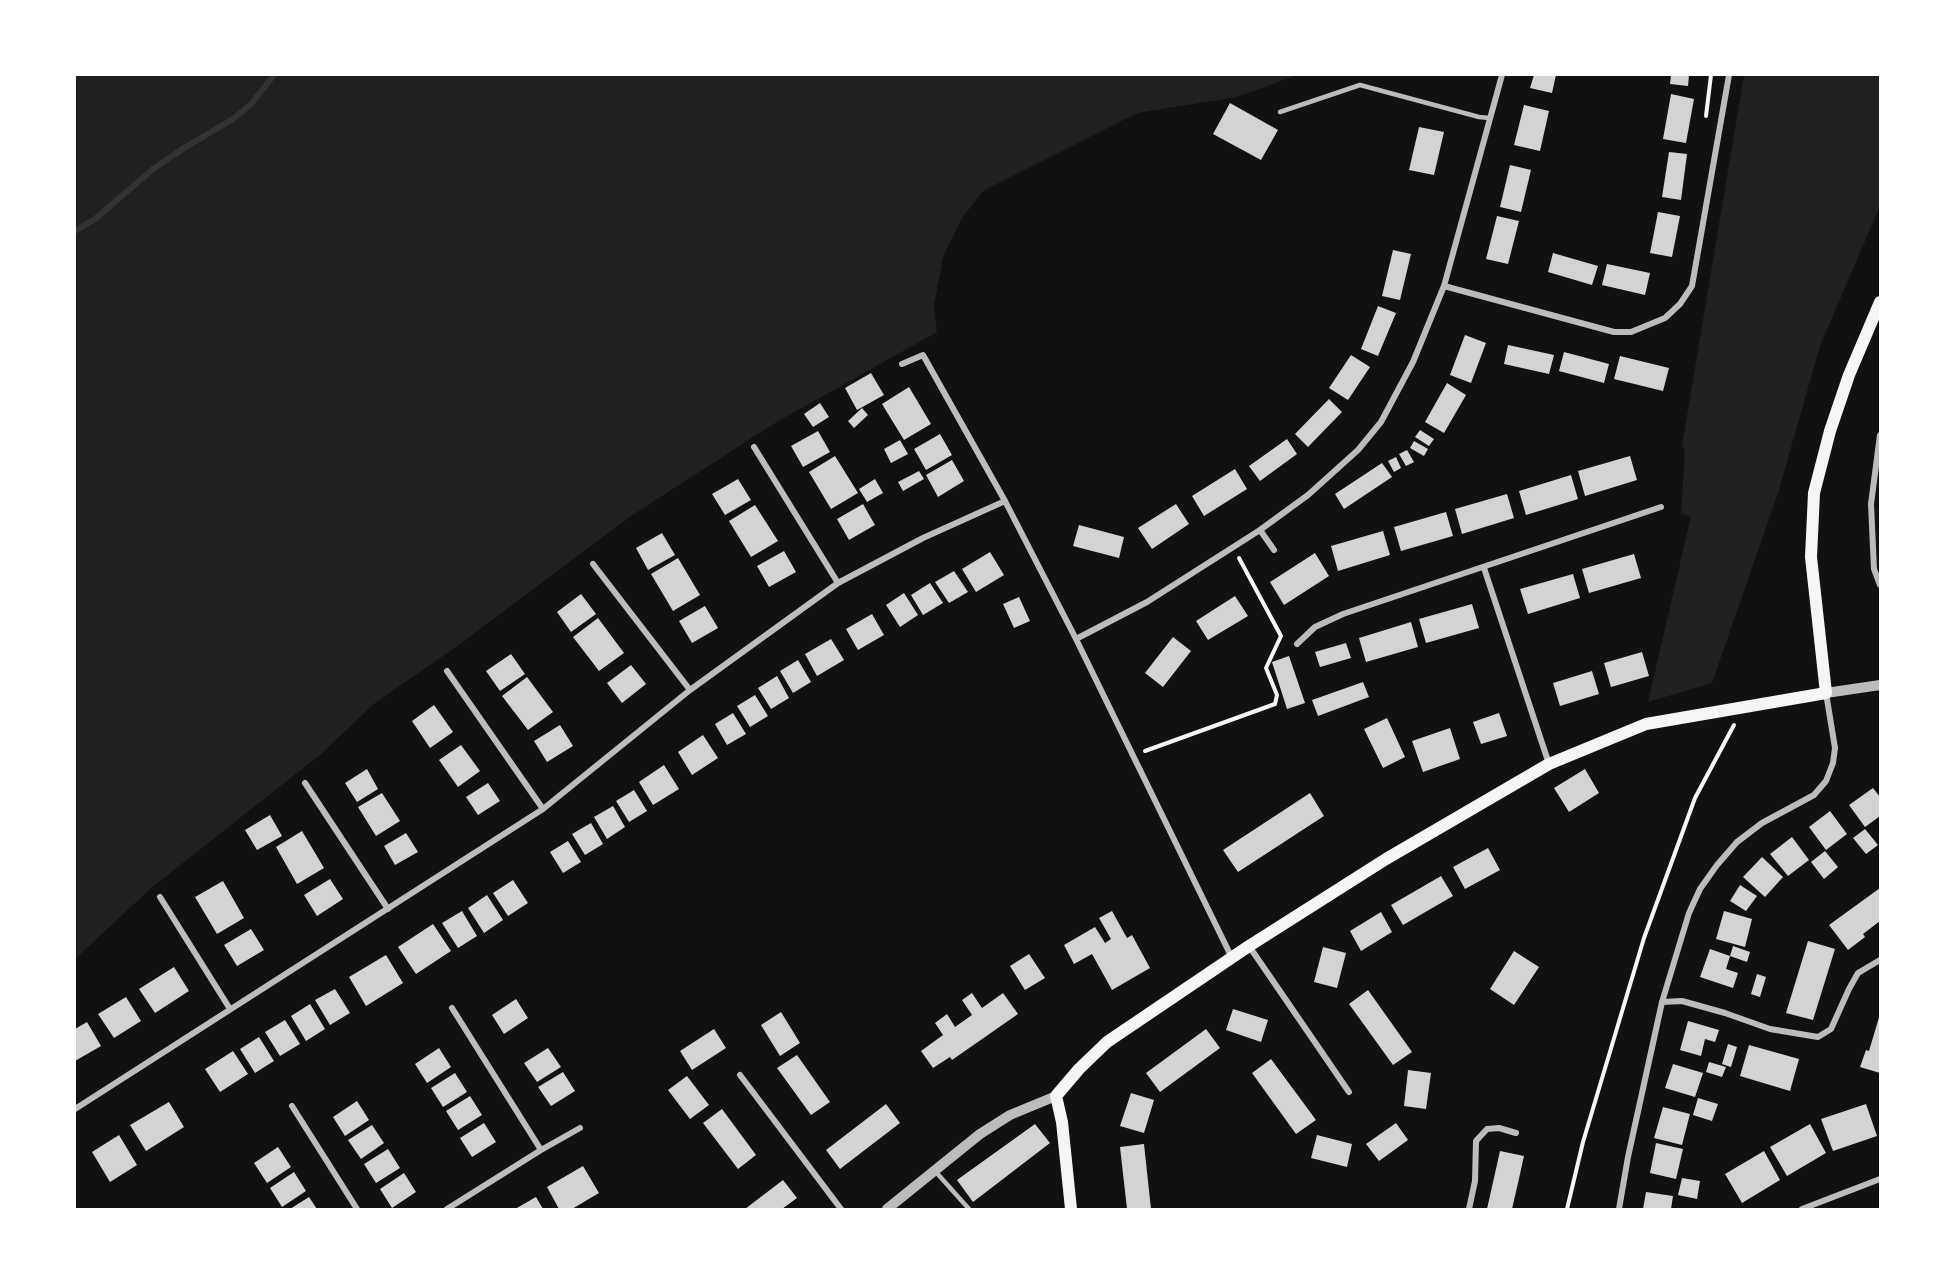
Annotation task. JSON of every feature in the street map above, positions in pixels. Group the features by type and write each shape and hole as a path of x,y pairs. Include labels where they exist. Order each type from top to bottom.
{"main road":[{"path":"1071,1209 1062,1122 1056,1096 1079,1069 1107,1042 1249,946 1434,830 1549,764 1646,724 1826,693 1811,557 1815,493 1830,431 1880,302"}],"street":[{"path":"1076,639 1147,602 1260,530 1308,495 1358,450 1381,422 1413,362 1444,286 1502,75"},
{"path":"1444,286 1614,332 1631,332 1665,318 1680,304 1692,286 1729,75"},
{"path":"902,364 923,356 1005,501 1076,639 1232,958"},
{"path":"1880,435 1871,504 1874,569 1880,585"},
{"path":"754,447 838,583"},
{"path":"75,1110 543,809 690,690 838,583 923,538 1005,501"},
{"path":"1297,644 1315,627 1343,614 1661,507"},
{"path":"1260,530 1274,550"},
{"path":"593,564 690,690"},
{"path":"1484,568 1549,764"},
{"path":"447,670 543,809"},
{"path":"1619,1209 1662,1002 1689,913 1700,889 1737,842 1752,830 1814,795 1826,781 1833,763 1835,748 1826,693 1880,685"},
{"path":"305,783 388,909"},
{"path":"160,897 230,1009"},
{"path":"1249,946 1349,1092"},
{"path":"1662,1002 1682,1001 1770,1029 1818,1037 1831,1029 1858,972 1880,960"},
{"path":"452,1008 541,1150"},
{"path":"740,1075 841,1209"},
{"path":"887,1209 980,1134 1010,1115 1056,1096"},
{"path":"292,1106 357,1209"},
{"path":"447,1209 580,1128"},
{"path":"1468,1209 1475,1181 1476,1141 1487,1129 1499,1128 1516,1133"},
{"path":"1802,1209 1880,1179"}],"lane":[{"path":"1280,112 1360,85 1490,118"},
{"path":"935,1170 969,1209"}],"path":[{"path":"1133,756 1275,704 1277,695 1266,668 1281,636 1233,546"},
{"path":"1567,1209 1583,1142 1644,938 1695,798 1743,708"}],"shaded area":[{"path":"75,75 1297,75 1237,97 1137,113 983,191 962,218 943,257 934,306 937,332 775,423 631,516 453,649 375,703 321,754 150,889 75,959"},
{"path":"1744,75 1880,75 1880,206 1820,346 1778,493 1712,683 1648,702 1691,516 1681,514 1685,450 1682,445"}],"building":[{"path":"1534,75 1556,75 1552,93 1530,88"},
{"path":"1671,75 1689,75 1688,86 1670,84"},
{"path":"1671,94 1694,99 1686,143 1663,139"},
{"path":"1230,103 1278,130 1261,160 1213,134"},
{"path":"1524,105 1549,111 1540,151 1514,145"},
{"path":"1419,127 1444,132 1434,175 1409,170"},
{"path":"1669,152 1687,154 1681,200 1662,197"},
{"path":"1510,165 1531,170 1521,212 1500,207"},
{"path":"1658,212 1680,216 1672,257 1650,253"},
{"path":"1497,216 1519,221 1508,264 1486,259"},
{"path":"1393,250 1411,254 1400,300 1382,296"},
{"path":"1553,253 1598,266 1592,285 1548,272"},
{"path":"1607,264 1650,273 1645,295 1602,285"},
{"path":"1378,306 1396,313 1378,356 1361,349"},
{"path":"1465,335 1486,343 1471,383 1450,375"},
{"path":"1508,345 1554,355 1549,374 1504,364"},
{"path":"1564,352 1609,364 1604,383 1559,371"},
{"path":"1351,355 1370,367 1348,400 1329,388"},
{"path":"1620,356 1669,368 1663,391 1614,379"},
{"path":"871,373 884,395 857,410 845,388"},
{"path":"1447,383 1466,395 1444,433 1425,422"},
{"path":"909,387 931,424 904,440 882,404"},
{"path":"1329,399 1342,412 1308,447 1295,434"},
{"path":"820,403 829,417 813,427 804,414"},
{"path":"862,408 868,415 854,428 848,421"},
{"path":"1420,430 1434,439 1429,446 1415,437"},
{"path":"818,431 830,452 803,467 791,446"},
{"path":"940,434 952,455 926,470 914,449"},
{"path":"1287,439 1297,454 1260,481 1249,466"},
{"path":"900,440 908,454 891,463 884,449"},
{"path":"1414,441 1428,449 1424,456 1410,448"},
{"path":"1407,450 1414,462 1406,466 1399,454"},
{"path":"835,456 858,493 831,509 809,472"},
{"path":"1630,456 1637,480 1585,496 1578,471"},
{"path":"1396,457 1401,468 1394,472 1388,461"},
{"path":"952,460 964,481 938,497 926,475"},
{"path":"1382,463 1392,477 1344,509 1335,494"},
{"path":"1235,469 1247,489 1204,516 1192,496"},
{"path":"919,471 924,479 903,491 898,482"},
{"path":"1571,475 1578,499 1526,515 1519,491"},
{"path":"738,479 751,500 725,515 712,494"},
{"path":"875,479 883,493 867,502 859,489"},
{"path":"1507,494 1514,518 1462,534 1455,509"},
{"path":"863,504 875,525 849,540 837,519"},
{"path":"1176,504 1189,524 1152,549 1138,528"},
{"path":"755,505 778,541 751,557 729,521"},
{"path":"1446,512 1453,536 1401,551 1394,527"},
{"path":"1079,525 1124,537 1119,558 1073,546"},
{"path":"1383,531 1390,555 1338,571 1331,546"},
{"path":"662,533 675,555 648,570 636,548"},
{"path":"784,551 796,572 769,587 757,566"},
{"path":"990,552 1004,575 976,592 962,569"},
{"path":"1315,553 1329,576 1284,605 1270,582"},
{"path":"1634,554 1641,578 1589,593 1582,569"},
{"path":"678,558 700,595 673,611 651,574"},
{"path":"954,571 968,592 949,603 935,582"},
{"path":"1573,574 1580,598 1528,614 1520,589"},
{"path":"930,583 943,603 923,615 911,595"},
{"path":"904,593 918,615 900,627 886,605"},
{"path":"581,594 596,614 571,632 557,612"},
{"path":"1235,596 1248,616 1208,640 1196,621"},
{"path":"1019,597 1030,621 1014,628 1003,604"},
{"path":"1472,604 1479,628 1426,643 1419,619"},
{"path":"705,606 718,628 692,643 679,621"},
{"path":"872,614 884,635 858,650 846,629"},
{"path":"598,618 624,653 599,671 573,637"},
{"path":"1411,622 1418,647 1366,662 1359,638"},
{"path":"1173,637 1191,651 1163,687 1145,673"},
{"path":"831,639 844,660 817,676 805,654"},
{"path":"1346,643 1351,658 1320,667 1315,652"},
{"path":"1642,652 1649,676 1611,687 1604,663"},
{"path":"511,654 525,674 500,691 486,671"},
{"path":"1289,656 1305,703 1287,709 1272,662"},
{"path":"798,660 811,682 793,693 780,671"},
{"path":"631,665 646,684 622,703 607,683"},
{"path":"1592,671 1599,694 1560,706 1553,683"},
{"path":"777,676 789,698 771,709 758,688"},
{"path":"527,677 553,712 528,730 502,696"},
{"path":"1363,682 1369,697 1318,716 1312,700"},
{"path":"755,695 768,716 750,727 737,706"},
{"path":"434,705 453,732 430,748 412,721"},
{"path":"733,713 746,734 727,745 715,724"},
{"path":"1499,713 1507,736 1481,744 1473,722"},
{"path":"1387,718 1405,757 1383,768 1364,729"},
{"path":"560,725 573,746 547,762 534,741"},
{"path":"1450,728 1460,759 1423,772 1412,741"},
{"path":"703,735 718,758 692,775 678,752"},
{"path":"461,745 480,771 458,787 439,760"},
{"path":"664,765 679,789 653,805 639,782"},
{"path":"367,769 378,789 357,802 345,783"},
{"path":"1585,769 1599,793 1569,812 1554,788"},
{"path":"488,783 500,801 478,815 466,797"},
{"path":"1873,788 1880,797 1880,816 1865,827 1849,805"},
{"path":"634,790 647,811 629,822 616,801"},
{"path":"382,793 400,821 376,836 358,807"},
{"path":"1310,793 1324,816 1238,872 1223,850"},
{"path":"613,806 625,827 607,839 594,817"},
{"path":"1830,811 1847,834 1826,850 1809,827"},
{"path":"270,815 282,836 257,850 245,830"},
{"path":"591,823 603,844 585,855 572,834"},
{"path":"1865,829 1878,845 1866,854 1853,838"},
{"path":"302,831 324,868 297,884 276,847"},
{"path":"406,833 418,852 395,865 384,846"},
{"path":"1792,837 1809,860 1788,876 1770,854"},
{"path":"568,841 581,862 563,873 550,852"},
{"path":"1488,848 1500,870 1465,889 1453,867"},
{"path":"1825,851 1838,867 1824,879 1811,862"},
{"path":"1762,857 1783,877 1765,897 1743,877"},
{"path":"1441,876 1453,896 1403,925 1391,905"},
{"path":"330,879 343,899 317,916 304,895"},
{"path":"513,880 528,903 508,916 493,893"},
{"path":"223,881 244,918 217,934 195,897"},
{"path":"1740,885 1757,896 1746,911 1730,901"},
{"path":"1880,888 1880,921 1848,950 1829,925"},
{"path":"487,895 503,920 484,933 468,908"},
{"path":"462,911 477,936 458,948 442,923"},
{"path":"1112,911 1127,938 1132,935 1150,968 1112,990 1092,954 1074,964 1064,945 1095,927 1105,943 1111,939 1099,918"},
{"path":"1724,911 1752,919 1745,947 1716,939"},
{"path":"1381,912 1392,932 1361,951 1350,931"},
{"path":"433,924 451,951 416,974 398,947"},
{"path":"251,929 264,950 237,966 224,945"},
{"path":"1808,941 1835,949 1813,1020 1786,1013"},
{"path":"1733,946 1750,952 1747,962 1730,956"},
{"path":"1323,947 1346,953 1337,988 1314,982"},
{"path":"1710,949 1730,956 1726,969 1738,973 1733,988 1700,977"},
{"path":"1514,951 1539,967 1514,1005 1490,989"},
{"path":"1029,954 1045,978 1025,990 1010,966"},
{"path":"386,955 403,983 366,1006 349,977"},
{"path":"174,967 189,991 155,1013 139,989"},
{"path":"1757,974 1766,977 1760,997 1751,994"},
{"path":"335,989 350,1013 330,1025 315,1000"},
{"path":"1368,990 1412,1052 1393,1065 1349,1004"},
{"path":"972,993 982,1008 1003,993 1018,1014 952,1060 950,1057 933,1068 921,1051 943,1035 935,1023 947,1014 955,1027 972,1015 962,1000"},
{"path":"126,997 141,1021 114,1038 98,1014"},
{"path":"516,999 528,1018 504,1034 492,1015"},
{"path":"310,1004 325,1029 306,1041 291,1016"},
{"path":"1233,1009 1268,1020 1261,1042 1226,1030"},
{"path":"781,1012 800,1043 780,1056 761,1025"},
{"path":"1880,1014 1880,1073 1860,1067 1866,1050 1869,1051"},
{"path":"285,1020 300,1044 280,1056 265,1032"},
{"path":"1688,1021 1719,1030 1715,1042 1705,1039 1701,1056 1680,1050"},
{"path":"87,1022 101,1046 75,1061 75,1029"},
{"path":"714,1029 726,1048 692,1070 680,1051"},
{"path":"1206,1029 1220,1048 1160,1092 1146,1073"},
{"path":"259,1037 274,1061 255,1073 240,1049"},
{"path":"1728,1044 1737,1047 1731,1067 1722,1064"},
{"path":"1749,1045 1799,1059 1790,1091 1740,1076"},
{"path":"439,1048 451,1067 427,1083 415,1064"},
{"path":"548,1048 561,1067 537,1082 524,1063"},
{"path":"233,1051 248,1074 220,1092 205,1069"},
{"path":"797,1055 830,1102 811,1115 777,1068"},
{"path":"1271,1059 1316,1120 1296,1134 1252,1073"},
{"path":"1709,1062 1726,1067 1722,1077 1706,1072"},
{"path":"1673,1064 1703,1073 1695,1097 1665,1088"},
{"path":"1408,1070 1431,1073 1426,1109 1404,1106"},
{"path":"563,1072 575,1091 551,1106 538,1087"},
{"path":"455,1073 467,1092 443,1107 431,1088"},
{"path":"687,1076 709,1105 690,1119 668,1090"},
{"path":"1131,1093 1154,1100 1144,1133 1120,1126"},
{"path":"470,1096 482,1115 458,1130 446,1111"},
{"path":"1698,1098 1718,1104 1712,1121 1693,1115"},
{"path":"357,1101 369,1120 345,1136 333,1117"},
{"path":"169,1102 184,1127 146,1151 130,1125"},
{"path":"886,1104 900,1123 840,1169 826,1150"},
{"path":"1866,1104 1877,1136 1833,1151 1821,1119"},
{"path":"1663,1107 1690,1114 1682,1145 1654,1138"},
{"path":"722,1109 756,1155 738,1169 703,1123"},
{"path":"484,1123 496,1142 472,1157 460,1138"},
{"path":"1396,1123 1408,1140 1379,1161 1366,1144"},
{"path":"1035,1124 1050,1143 973,1202 957,1180"},
{"path":"1810,1124 1826,1153 1787,1176 1770,1147"},
{"path":"372,1125 384,1143 361,1159 348,1140"},
{"path":"119,1135 137,1165 110,1182 92,1152"},
{"path":"1317,1135 1352,1144 1347,1167 1311,1158"},
{"path":"1656,1143 1683,1149 1676,1179 1650,1173"},
{"path":"1144,1144 1151,1209 1127,1209 1120,1147"},
{"path":"278,1147 291,1167 267,1183 254,1163"},
{"path":"388,1149 400,1168 376,1183 364,1164"},
{"path":"1500,1151 1524,1156 1518,1183 1512,1209 1487,1209"},
{"path":"1764,1151 1780,1180 1742,1203 1725,1174"},
{"path":"583,1166 599,1193 572,1209 559,1209 547,1187"},
{"path":"294,1172 306,1191 282,1207 270,1188"},
{"path":"404,1173 416,1192 392,1208 380,1189"},
{"path":"1682,1178 1700,1181 1697,1199 1678,1195"},
{"path":"783,1180 797,1198 782,1209 745,1209"},
{"path":"1646,1192 1673,1196 1671,1209 1643,1209"},
{"path":"309,1197 317,1209 290,1209"},
{"path":"536,1197 543,1209 515,1209"}],"waterway":[{"path":"75,231 95,219 153,169 233,119 251,104 274,75"}]}
